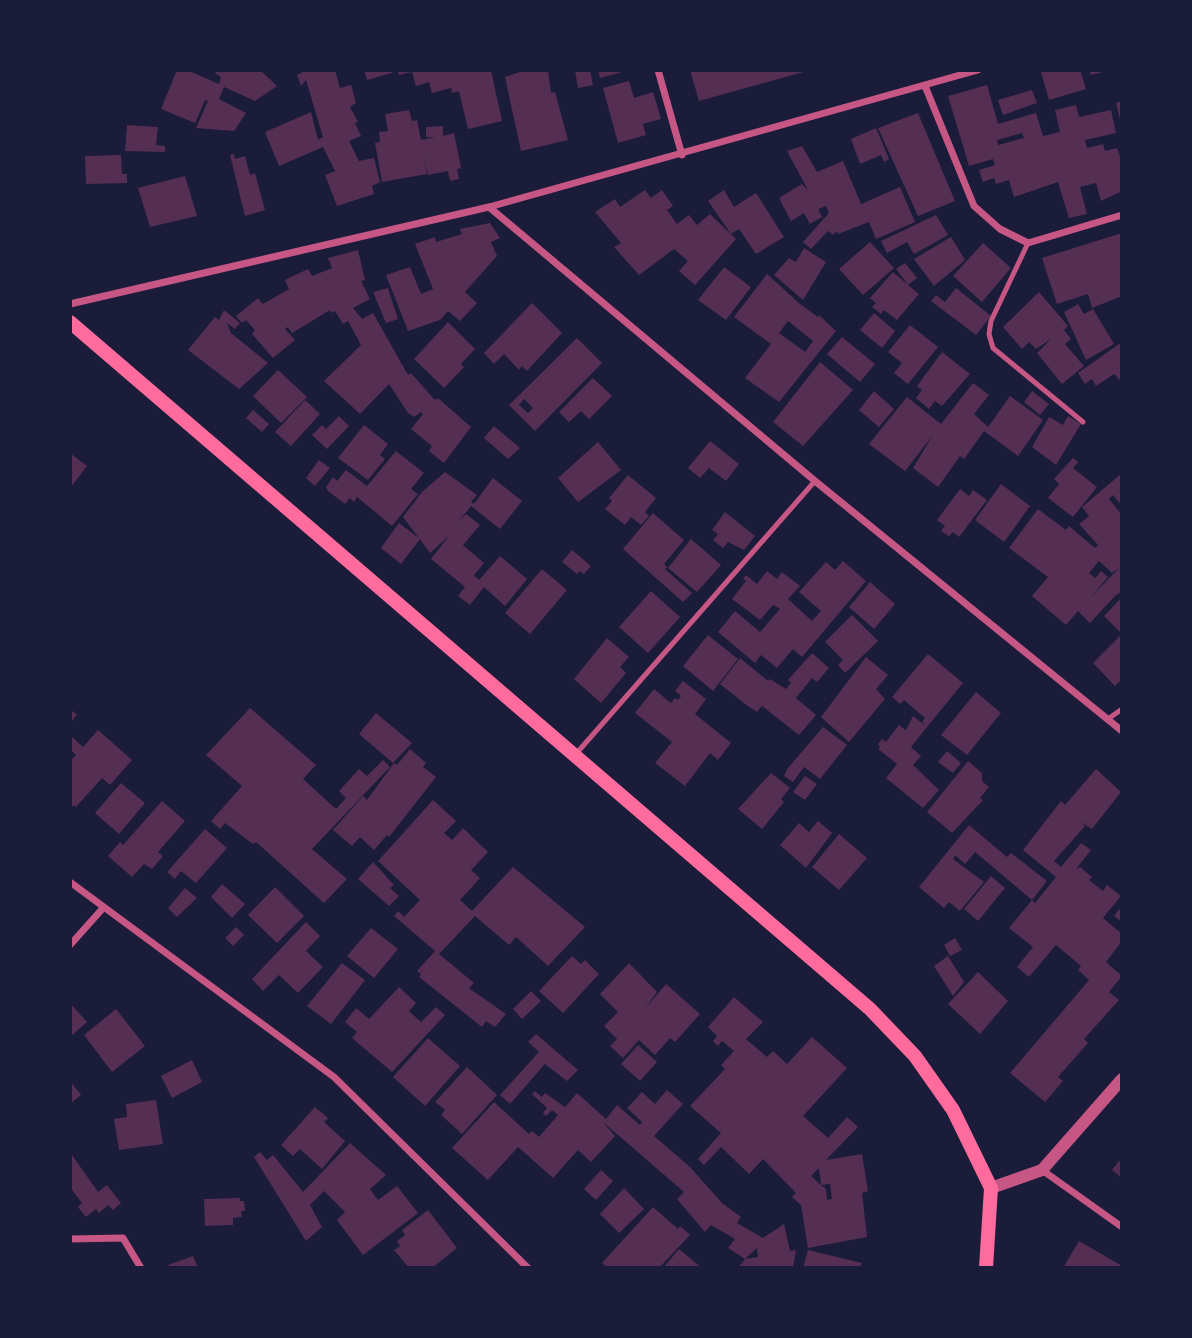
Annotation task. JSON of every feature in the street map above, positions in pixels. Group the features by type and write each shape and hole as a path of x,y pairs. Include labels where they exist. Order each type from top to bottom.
{"main road":[{"path":"70,322 870,1009 915,1056 953,1110 990,1188 986,1268"}],"street":[{"path":"658,70 682,155"},
{"path":"70,304 489,208 978,70"},
{"path":"925,86 974,206 1000,229 1028,243 1122,215"},
{"path":"489,208 815,481 1122,731"},
{"path":"70,882 334,1077 528,1268"},
{"path":"70,945 104,907"},
{"path":"990,1188 1042,1170 1122,1079"},
{"path":"1042,1170 1122,1227"},
{"path":"70,1239 123,1238 141,1268"}],"lane":[{"path":"1028,243 991,321 993,348 1083,422"},
{"path":"574,755 815,481"},
{"path":"1108,719 1122,709"}],"building":[{"path":"177,70 187,70 219,84 221,77 215,73 218,70 260,70 277,86 255,101 224,87 219,99 246,113 234,131 196,128 208,101 205,100 195,123 161,109"},
{"path":"307,70 335,70 340,88 351,85 356,103 350,107 358,122 355,123 361,136 349,141 359,161 374,158 380,182 372,186 374,194 337,206 325,175 335,171 323,147 279,166 265,132 311,112 318,140 323,137 306,80 301,86 297,75"},
{"path":"364,70 491,70 502,121 468,129 459,91 452,93 451,88 432,93 429,82 416,86 412,72 399,75 398,71 367,80"},
{"path":"526,70 548,70 551,93 555,92 568,140 521,151 505,77"},
{"path":"575,70 590,70 593,85 578,88"},
{"path":"598,70 626,70 626,71 600,78"},
{"path":"690,70 806,70 807,71 699,101"},
{"path":"1080,70 1086,89 1049,100 1041,72"},
{"path":"1089,70 1107,70 1107,71 1091,75"},
{"path":"629,81 634,98 653,92 661,119 643,124 646,135 618,143 603,88"},
{"path":"987,85 998,124 1036,113 1043,136 1060,132 1055,110 1076,105 1079,117 1111,110 1116,133 1085,140 1087,148 1103,144 1105,151 1117,148 1122,162 1122,191 1101,201 1096,183 1080,187 1087,214 1069,218 1058,182 1014,197 1009,180 996,184 994,178 983,182 979,170 995,165 993,159 969,166 948,96","holes":["1022,133 1024,138 998,145 997,140"]},
{"path":"1032,90 1037,103 1003,115 998,100"},
{"path":"1122,101 1122,123 1121,123 1116,103"},
{"path":"409,110 412,121 417,120 421,140 435,137 426,137 426,127 443,126 443,136 454,133 461,168 457,169 459,179 450,181 448,171 428,175 424,156 427,174 382,182 375,143 380,142 379,132 388,131 385,114"},
{"path":"918,113 955,201 918,216 878,128"},
{"path":"127,125 158,127 156,145 165,146 165,152 125,151"},
{"path":"876,128 889,159 884,162 881,155 860,164 851,139"},
{"path":"802,146 817,172 843,161 861,204 900,187 915,222 876,239 869,222 838,234 837,231 833,235 828,231 811,249 803,242 829,213 826,206 818,209 822,217 810,224 804,213 791,221 779,198 802,184 808,190 787,151"},
{"path":"234,154 235,159 245,156 250,175 255,173 265,210 245,216 230,155"},
{"path":"121,155 122,174 127,174 127,183 86,184 85,156"},
{"path":"185,176 197,216 150,227 138,188"},
{"path":"645,190 651,198 662,190 673,206 667,210 677,224 689,215 697,225 710,214 736,239 695,285 679,271 688,261 674,249 639,275 614,247 621,243 595,212 615,199 620,207"},
{"path":"724,190 734,207 756,193 784,237 756,254 739,229 731,234 708,201"},
{"path":"936,215 948,235 914,254 907,242 887,253 881,241"},
{"path":"490,223 500,238 491,242 497,256 465,292 477,303 460,321 448,311 440,320 408,331 386,275 410,267 421,294 433,289 415,244 435,237 436,242 462,234 460,229"},
{"path":"1122,233 1122,296 1092,308 1088,294 1057,304 1042,258"},
{"path":"951,237 965,260 934,286 914,259"},
{"path":"870,242 894,268 863,295 839,269"},
{"path":"983,243 1011,268 982,302 953,276"},
{"path":"804,248 826,262 803,300 774,275 789,258 796,262"},
{"path":"358,250 365,280 361,281 370,299 353,308 362,319 373,313 408,375 411,373 435,400 438,398 471,427 444,463 429,451 432,446 411,429 423,414 421,412 414,417 408,413 389,384 360,414 324,381 361,345 348,321 343,324 335,311 331,313 330,310 292,333 288,327 285,329 295,340 273,358 252,334 255,330 246,320 242,323 236,316 258,298 263,304 289,289 285,280 308,269 312,276 332,268 328,258"},
{"path":"905,263 917,278 908,285 896,269"},
{"path":"724,267 751,287 726,320 698,300"},
{"path":"893,272 919,294 897,320 884,310 881,314 872,307 876,303 870,298"},
{"path":"767,274 800,304 818,317 819,315 836,331 779,402 745,378 771,344 734,317","holes":["788,321 813,341 805,352 779,333"]},
{"path":"388,288 398,319 386,323 373,292"},
{"path":"956,288 991,316 976,335 931,301 936,295 945,302"},
{"path":"1039,292 1068,326 1064,330 1071,339 1065,344 1084,366 1062,384 1037,353 1051,339 1036,349 1029,342 1022,349 1003,327"},
{"path":"532,303 562,333 527,371 522,366 519,370 504,354 494,364 484,353"},
{"path":"1078,304 1084,314 1093,309 1114,344 1086,360 1064,312"},
{"path":"224,310 240,323 235,329 227,323 231,333 268,363 239,389 188,350 215,317 219,320"},
{"path":"874,313 895,331 882,348 860,330"},
{"path":"448,322 475,349 461,364 464,367 444,388 414,359"},
{"path":"910,325 938,347 908,384 894,373 902,363 888,352"},
{"path":"842,337 875,364 860,382 827,354"},
{"path":"577,338 602,363 535,431 509,405","holes":["524,399 533,408 528,413 519,405"]},
{"path":"1122,342 1122,382 1114,374 1096,386 1092,379 1085,384 1078,373"},
{"path":"942,352 970,374 942,406 935,401 929,409 916,398 922,390 917,386"},
{"path":"820,362 853,390 803,446 773,422"},
{"path":"278,370 307,397 281,423 253,396"},
{"path":"593,378 612,396 589,419 581,411 569,422 559,412"},
{"path":"973,383 989,395 974,414 988,427 1010,396 1043,420 1018,456 984,431 964,459 960,456 938,487 913,468 933,435 905,471 869,444 907,397 941,424"},
{"path":"874,391 894,409 879,427 859,410"},
{"path":"1032,391 1049,404 1040,415 1024,402"},
{"path":"305,400 320,414 291,446 275,432"},
{"path":"253,410 269,424 262,432 246,418"},
{"path":"339,416 349,426 327,449 312,435 322,425 326,429"},
{"path":"1068,416 1081,424 1056,465 1032,447 1049,417 1063,425"},
{"path":"364,425 388,444 380,455 385,459 368,480 338,458"},
{"path":"494,426 520,448 508,459 484,438"},
{"path":"710,441 739,464 726,481 709,468 700,478 688,468"},
{"path":"598,442 621,470 578,502 558,478"},
{"path":"396,451 424,473 411,489 418,494 392,526 357,497 354,502 350,498 345,504 328,491 326,487 333,477 337,481 346,470 367,486"},
{"path":"70,453 87,466 70,488"},
{"path":"1073,458 1078,462 1073,468 1097,487 1073,517 1048,498 1059,484 1054,479"},
{"path":"319,460 330,468 315,486 306,478"},
{"path":"445,472 477,495 471,502 474,504 493,478 522,501 500,529 471,506 458,522 466,514 480,525 463,545 484,563 474,575 479,580 500,556 527,579 505,606 484,587 470,605 458,596 465,587 431,559 449,536 430,553 403,517 422,492"},
{"path":"1122,473 1122,506 1113,495 1109,499 1122,515 1122,596 1120,593 1116,595 1090,623 1078,611 1066,625 1032,596 1048,577 1009,548 1038,509 1066,530 1069,526 1095,548 1098,545 1079,524 1089,516 1082,507","holes":["1099,561 1112,573 1119,568 1090,598 1108,577 1101,571 1095,578 1089,573"]},
{"path":"628,475 656,498 645,512 649,516 641,525 631,517 625,525 605,509 612,501 609,498"},
{"path":"1001,484 1030,506 1004,542 975,520"},
{"path":"960,489 969,496 973,490 987,500 959,537 953,532 949,536 941,531 945,526 937,520"},
{"path":"725,512 755,536 744,550 728,542 723,548 713,540 718,534 712,530"},
{"path":"653,513 684,540 664,564 667,567 665,569 692,593 683,602 623,549"},
{"path":"399,523 420,539 401,564 381,548"},
{"path":"691,539 721,565 697,592 668,568"},
{"path":"572,550 591,566 584,574 580,571 577,574 562,562"},
{"path":"843,561 866,581 802,657 793,649 777,668 761,655 755,663 718,632 735,611 760,632 780,609 773,605 760,620 732,599 746,581 743,579 746,575 757,584 767,571 777,579 782,572 800,586 788,599 812,621 821,611 799,592 826,562 835,570"},
{"path":"542,569 567,590 530,634 505,613"},
{"path":"870,582 895,604 874,629 849,607"},
{"path":"651,591 680,617 648,653 619,627"},
{"path":"1122,597 1122,634 1104,616"},
{"path":"852,615 878,641 845,673 838,665 843,660 825,642"},
{"path":"1122,634 1122,679 1115,686 1093,663"},
{"path":"708,635 738,659 713,691 683,666"},
{"path":"607,638 629,657 620,667 626,673 601,703 574,679"},
{"path":"812,653 829,668 817,682 812,678 796,698 816,715 799,735 762,706 757,712 720,684 740,658 768,681 770,679 786,689 791,683 788,680"},
{"path":"928,654 963,683 927,727 922,722 925,718 904,700 900,704 892,697"},
{"path":"866,657 888,675 876,689 885,699 849,742 821,717"},
{"path":"683,681 706,699 695,714 731,743 718,760 710,753 685,786 655,763 672,742 635,713 654,689 671,703 675,698 678,700 681,696 675,691"},
{"path":"976,692 1001,713 967,755 941,735"},
{"path":"250,708 316,765 303,779 336,809 346,798 339,791 359,769 367,776 383,760 390,767 312,849 347,879 324,903 256,842 253,844 225,823 220,829 211,821 242,786 206,755"},
{"path":"70,709 77,715 70,723"},
{"path":"376,713 412,743 393,763 359,734"},
{"path":"913,716 927,727 911,747 921,756 913,765 939,790 923,808 886,778 897,764 878,749 882,739 886,742 899,725 906,730"},
{"path":"823,727 847,745 820,779 804,767 793,782 784,776 788,768"},
{"path":"98,730 132,760 110,785 102,778 76,807 74,805 70,809 70,761 76,755 70,750 70,735 83,747"},
{"path":"410,749 426,763 423,767 436,777 389,837 387,835 374,850 360,837 352,846 333,830 363,796 367,800 394,763 397,765"},
{"path":"947,751 961,763 953,773 938,762"},
{"path":"968,761 982,773 982,781 989,787 980,798 983,800 952,833 927,812"},
{"path":"1096,769 1121,792 1092,829 1081,822 1085,826 1054,861 1061,867 1081,843 1091,850 1076,869 1080,867 1092,877 1089,880 1103,891 1107,885 1121,896 1103,918 1122,934 1122,941 1106,962 1122,976 1109,992 1119,1000 1084,1039 1088,1043 1058,1077 1063,1081 1045,1102 1010,1073 1089,980 1078,970 1081,966 1056,945 1029,977 1017,967 1033,947 1009,928 1032,900 1035,903 1056,877 1023,850 1061,801 1065,805"},
{"path":"771,773 790,788 781,799 784,802 762,829 738,809"},
{"path":"805,776 817,784 805,800 793,792"},
{"path":"121,783 145,803 119,834 95,813"},
{"path":"433,800 456,821 444,833 452,840 463,828 488,852 471,870 480,878 460,900 472,911 513,867 585,927 548,966 516,937 509,945 475,916 439,954 474,983 469,988 506,1014 495,1027 486,1021 482,1027 419,977 421,974 417,971 435,951 394,916 398,911 404,917 420,900 378,861"},
{"path":"162,801 185,821 158,852 163,856 152,869 144,864 132,877 108,856 120,842 123,845"},
{"path":"818,821 832,833 806,868 780,845 799,823 809,832"},
{"path":"969,825 1007,857 1011,853 1047,881 1032,900 975,852 965,864 955,855 953,859 984,882 960,911 949,902 944,908 919,887"},
{"path":"205,829 227,848 196,883 181,871 175,879 167,872"},
{"path":"839,834 867,858 839,890 812,867"},
{"path":"373,862 394,885 390,888 399,896 389,906 358,879"},
{"path":"991,876 1005,888 978,921 964,909"},
{"path":"222,884 245,904 232,918 211,897"},
{"path":"275,887 304,916 277,943 248,915"},
{"path":"185,888 197,898 177,917 168,908"},
{"path":"1122,906 1122,922 1114,916"},
{"path":"306,922 320,936 306,951 323,967 298,993 279,975 263,991 252,979"},
{"path":"236,927 244,935 233,946 225,938"},
{"path":"371,928 398,949 374,978 347,956"},
{"path":"955,938 962,950 950,956 944,945"},
{"path":"572,956 581,964 585,960 599,974 563,1013 539,991"},
{"path":"948,956 964,982 953,996 934,966"},
{"path":"342,963 365,980 331,1024 307,1006"},
{"path":"629,963 657,992 645,1009 666,984 700,1014 675,1042 670,1038 655,1055 639,1040 623,1058 610,1046 617,1039 604,1026 618,1012 600,994"},
{"path":"978,972 1008,1001 980,1034 948,1004"},
{"path":"399,987 416,1003 409,1011 421,1022 436,1007 445,1015 392,1072 352,1038 357,1032 345,1022 356,1008 369,1019"},
{"path":"531,991 541,1001 522,1019 513,1009"},
{"path":"734,997 763,1022 746,1039 767,1057 773,1051 787,1064 812,1037 847,1068 803,1116 828,1138 847,1117 858,1127 826,1160 862,1154 868,1191 862,1193 867,1237 808,1248 801,1205 792,1197 796,1193 763,1159 749,1174 721,1147 704,1165 698,1159 721,1133 690,1106 725,1069 721,1065 734,1051 722,1041 718,1046 713,1041 717,1036 708,1027","holes":["819,1168 821,1185 811,1176","830,1184 832,1199 827,1200 826,1189 821,1185"]},
{"path":"70,1003 87,1022 70,1037"},
{"path":"116,1009 145,1046 112,1072 84,1035"},
{"path":"536,1034 578,1070 567,1081 545,1064 510,1104 500,1095 539,1052 528,1042"},
{"path":"428,1038 460,1066 425,1106 393,1077"},
{"path":"638,1045 657,1062 640,1081 621,1064"},
{"path":"192,1060 202,1082 172,1098 161,1076"},
{"path":"467,1067 497,1095 462,1134 441,1115 445,1110 435,1102"},
{"path":"70,1081 81,1095 70,1104"},
{"path":"667,1090 683,1104 654,1136 690,1167 722,1203 741,1217 737,1223 763,1238 784,1224 790,1251 796,1250 793,1268 738,1268 745,1259 728,1248 735,1239 711,1225 705,1232 677,1199 684,1192 603,1122 615,1136 591,1162 578,1150 553,1178 518,1147 488,1180 452,1148 494,1102 529,1134 532,1131 539,1137 558,1115 552,1110 546,1116 543,1113 547,1108 532,1094 535,1091 542,1097 545,1093 565,1107 577,1093 606,1119 617,1105 640,1125 642,1122 627,1108 642,1092 655,1104","holes":["757,1248 758,1257 745,1259"]},
{"path":"156,1100 163,1144 119,1150 114,1119 127,1117 126,1104"},
{"path":"315,1107 328,1118 324,1122 345,1141 322,1169 300,1149 293,1156 281,1145"},
{"path":"350,1143 386,1175 370,1189 378,1200 397,1186 418,1213 363,1255 337,1220 345,1212 324,1191 310,1205 322,1227 306,1241 254,1157 260,1152 267,1160 273,1155 303,1192"},
{"path":"72,1155 98,1192 107,1185 121,1203 113,1210 108,1205 99,1213 96,1209 86,1217 78,1207 82,1203 70,1187"},
{"path":"1119,1161 1122,1164 1122,1178 1112,1170"},
{"path":"601,1170 613,1181 596,1200 584,1189"},
{"path":"624,1188 644,1209 619,1233 600,1214"},
{"path":"240,1198 240,1201 244,1201 245,1211 241,1211 242,1217 233,1218 233,1225 205,1226 204,1199"},
{"path":"653,1207 678,1229 680,1226 690,1235 659,1268 608,1268 602,1263"},
{"path":"428,1210 457,1248 432,1268 409,1268 394,1250 400,1246 397,1241 405,1235 402,1230"},
{"path":"1079,1241 1122,1266 1122,1268 1063,1268"},
{"path":"679,1249 702,1268 663,1268"},
{"path":"808,1250 862,1263 860,1268 803,1268"},
{"path":"193,1256 198,1268 169,1268 168,1265"}]}
